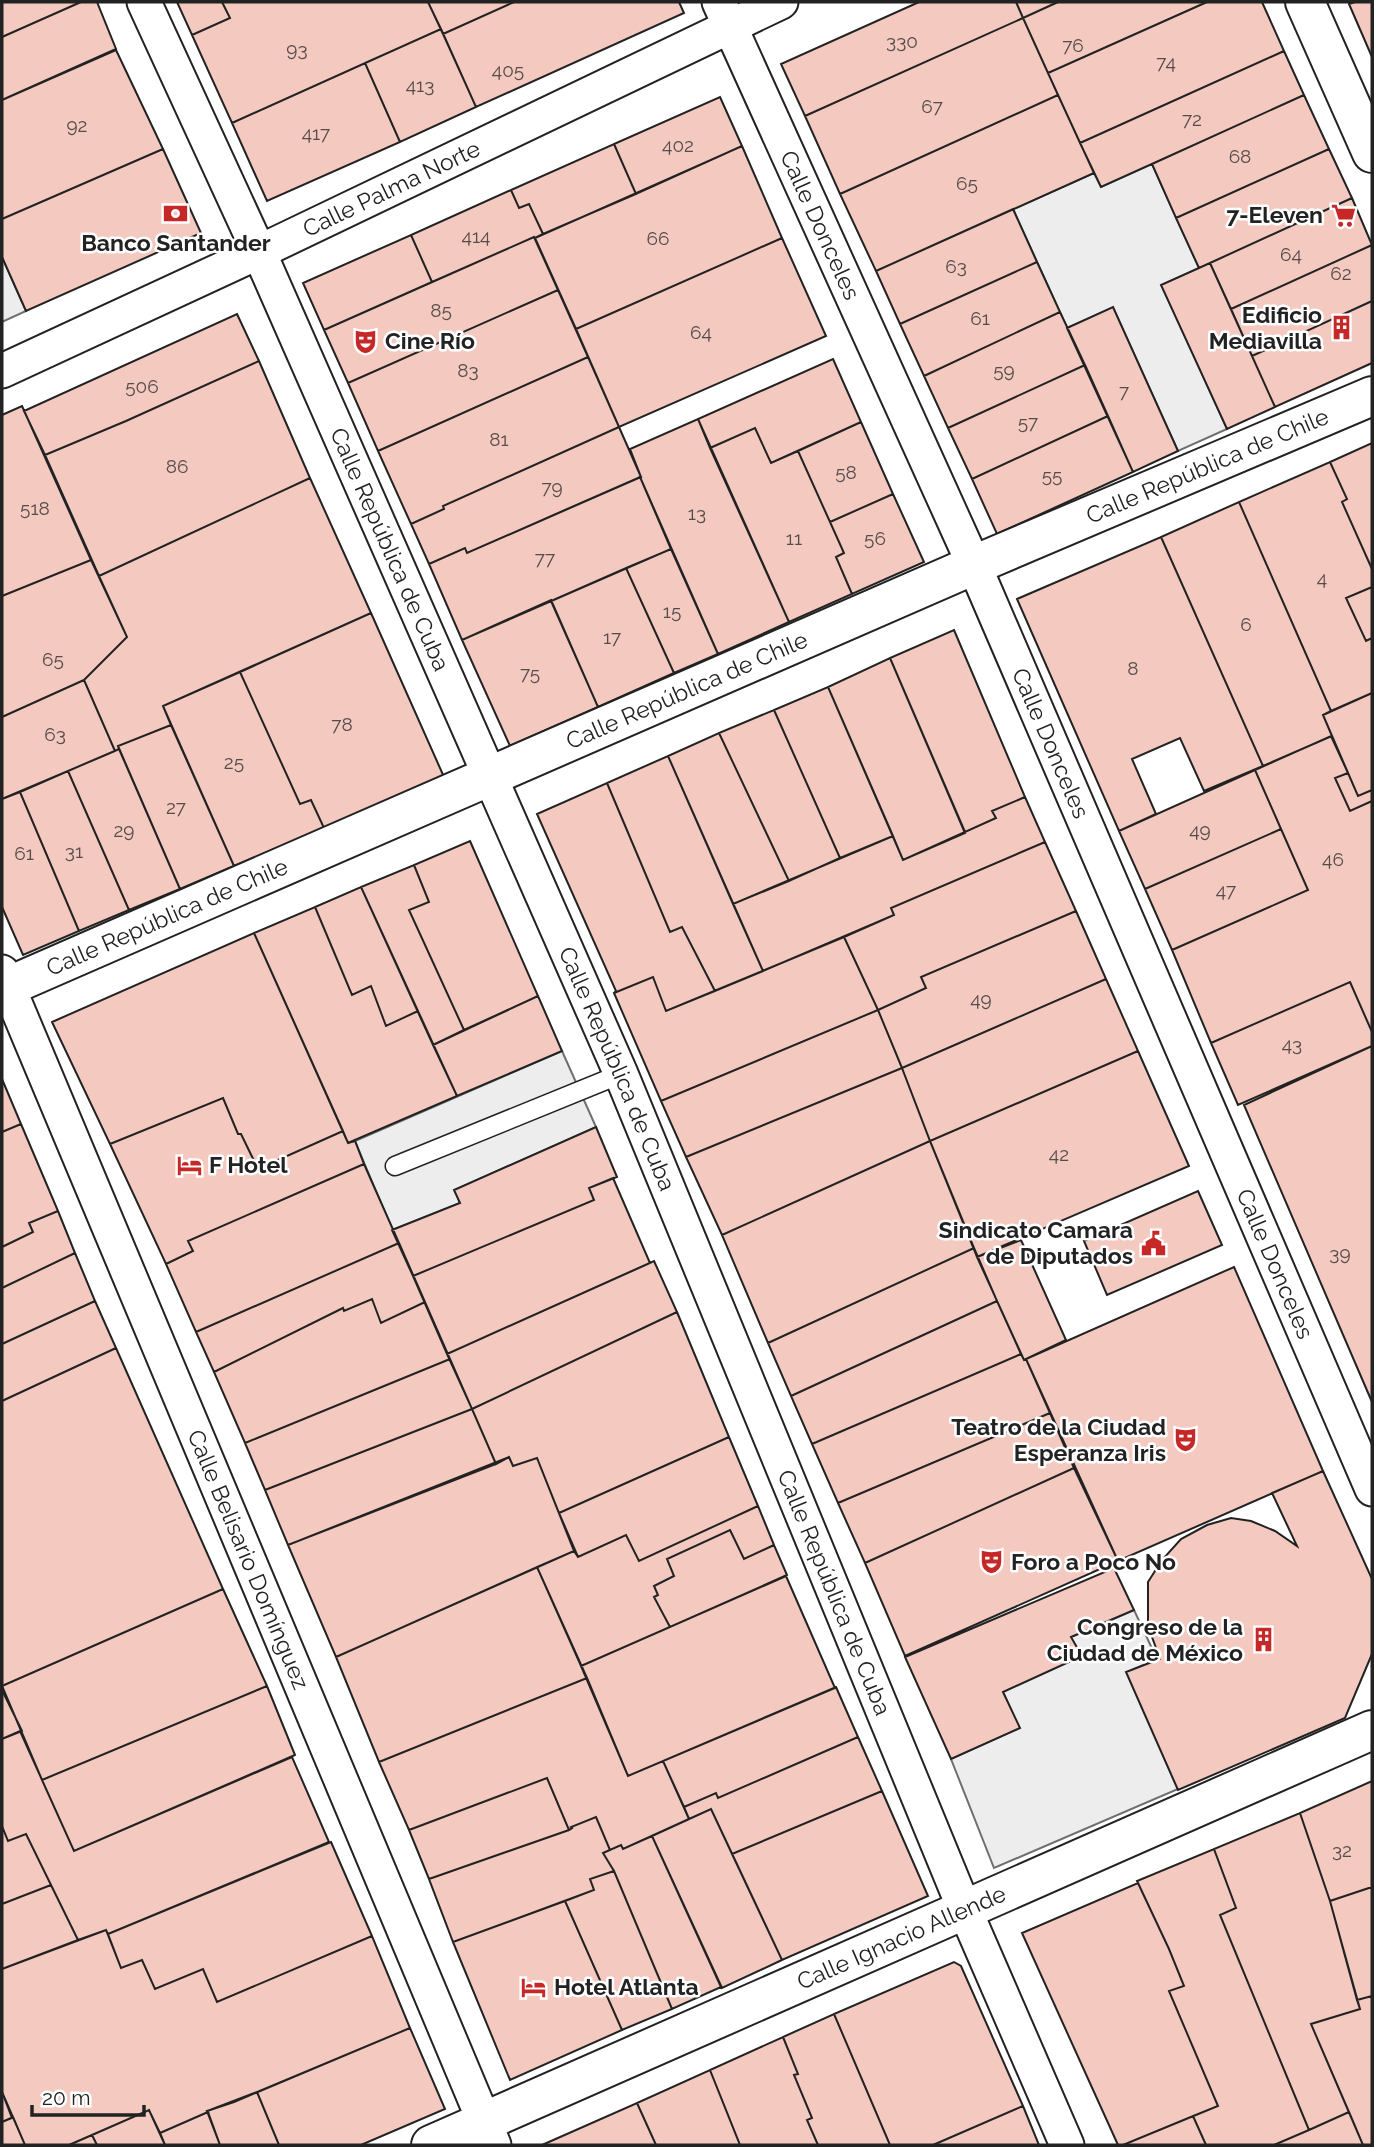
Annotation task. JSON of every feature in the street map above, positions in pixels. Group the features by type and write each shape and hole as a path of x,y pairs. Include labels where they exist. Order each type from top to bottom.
{"street":[{"name":"Calle República de Cuba","path":"144,2 259,252 621,1074 964,1908 1067,2145"},
{"name":"Calle Palma Norte","path":"2,370 259,252 724,14 781,2"},
{"path":"1305,2 1372,153"},
{"name":"Calle Donceles","path":"724,14 974,565 1372,1489"},
{"name":"Calle República de Chile","path":"4,982 1372,396"},
{"name":"Calle Belisario Domínguez","path":"4,982 489,2134"},
{"name":"Calle Ignacio Allende","path":"431,2145 489,2134 964,1908 1372,1730"}],"lane":[{"path":"395,1166 621,1074"}],"shaded area":[{"path":"1152,164 1199,268 1162,285 1227,429 1178,451 1113,308 1067,328 1013,209 1094,173 1101,187"},
{"path":"2,257 26,311 2,322"},
{"path":"562,1051 596,1127 455,1190 460,1203 392,1230 355,1141"},
{"path":"1134,1610 1157,1659 1127,1672 1178,1789 994,1868 951,1759 1019,1728 1003,1692 1071,1637"}],"building":[{"path":"2,2 81,2 2,37"},
{"path":"81,2 97,2 116,49 2,100 2,37"},
{"path":"177,2 222,2 230,18 192,35"},
{"path":"222,2 428,2 441,29 232,123 192,35 230,18"},
{"path":"428,2 514,2 443,34"},
{"path":"514,2 679,2 684,13 476,107 443,34"},
{"path":"919,2 1016,2 1023,18 805,116 781,64"},
{"path":"1016,2 1058,2 1023,18"},
{"path":"1058,2 1207,2 1048,73 1023,18"},
{"path":"1207,2 1262,2 1284,51 1080,143 1048,73"},
{"path":"1372,2 1372,57 1349,4"},
{"path":"1023,18 1058,95 840,194 805,116"},
{"path":"441,29 476,107 400,142 365,63"},
{"path":"116,50 163,149 2,219 2,100"},
{"path":"1284,51 1304,95 1101,187 1080,143"},
{"path":"365,63 400,142 267,201 232,123"},
{"path":"1058,95 1094,173 876,271 840,194"},
{"path":"1304,95 1329,149 1176,218 1152,164"},
{"path":"720,97 742,146 636,194 614,144"},
{"path":"614,144 636,194 543,234 529,204 519,208 511,190"},
{"path":"742,146 782,238 576,329 535,238"},
{"path":"163,149 201,233 26,311 2,257 2,219"},
{"path":"1329,149 1352,198 1199,268 1176,218"},
{"path":"511,190 519,208 529,204 543,234 432,282 411,235"},
{"path":"1352,198 1372,245 1231,309 1210,263"},
{"path":"1013,209 1037,262 900,324 876,271"},
{"path":"411,235 432,282 324,330 303,283"},
{"path":"534,237 558,290 348,383 324,330"},
{"path":"782,238 826,336 619,427 576,329"},
{"path":"1372,245 1372,301 1252,356 1231,309"},
{"path":"1037,262 1060,312 924,376 900,324"},
{"path":"1210,263 1275,407 1227,429 1161,285"},
{"path":"558,290 588,357 378,451 348,383"},
{"name":"Edificio Mediavilla","path":"1372,301 1372,363 1275,407 1252,356"},
{"path":"1113,307 1178,451 1133,472 1067,328"},
{"path":"1060,312 1085,365 948,428 924,376"},
{"path":"237,314 259,361 45,455 24,411"},
{"path":"588,357 619,427 443,506 444,509 411,524 378,451"},
{"path":"833,359 861,422 771,463 755,428 710,448 698,419"},
{"path":"259,361 310,478 99,576 45,455"},
{"path":"1085,365 1108,416 972,479 948,428"},
{"path":"22,406 91,560 2,596 2,415"},
{"path":"1108,416 1133,472 997,534 972,479"},
{"path":"698,419 789,622 718,654 630,449"},
{"path":"861,422 893,494 830,522 798,451"},
{"path":"619,427 641,477 467,553 465,548 429,564 411,524 444,509 443,506"},
{"path":"755,428 771,463 798,451 844,553 836,557 852,594 789,622 710,448"},
{"path":"1372,443 1372,569 1342,502 1347,499 1330,462"},
{"path":"1330,462 1347,499 1342,502 1372,569 1372,587 1346,598 1366,641 1372,638 1372,693 1331,711 1239,502"},
{"path":"640,477 671,549 462,640 429,564 465,548 467,553"},
{"path":"310,478 371,613 163,706 171,725 118,746 119,749 115,751 84,680 127,637 99,576"},
{"path":"893,494 924,562 852,594 836,557 844,553 830,522"},
{"path":"1239,502 1331,711 1323,715 1332,736 1263,766 1161,537"},
{"path":"1161,537 1263,766 1204,791 1180,738 1132,759 1156,814 1119,831 1017,599"},
{"path":"671,549 718,654 674,673 626,568"},
{"path":"91,560 127,637 84,680 2,717 2,596"},
{"path":"626,568 674,673 598,707 551,601"},
{"path":"1372,587 1372,638 1366,641 1346,598"},
{"path":"551,600 598,707 510,746 462,640"},
{"path":"371,613 444,777 324,828 311,800 300,804 240,672"},
{"path":"954,630 1025,797 992,811 996,818 965,832 890,658"},
{"path":"890,658 965,833 903,860 828,687"},
{"path":"240,672 300,804 311,800 324,828 234,866 163,706"},
{"path":"84,680 115,751 2,799 2,717"},
{"path":"828,687 893,836 840,858 774,710"},
{"path":"1372,693 1372,790 1358,796 1323,715"},
{"path":"774,710 840,858 789,881 719,733"},
{"path":"171,725 234,866 180,889 118,746"},
{"path":"719,733 789,881 733,904 668,756"},
{"path":"1331,736 1348,773 1335,778 1350,811 1372,801 1372,1032 1350,982 1211,1043 1172,950 1308,890 1255,770"},
{"path":"119,749 180,889 129,910 68,771"},
{"path":"668,756 763,971 715,991 682,927 670,932 607,783"},
{"path":"1255,770 1281,829 1145,889 1119,831"},
{"path":"68,771 129,910 79,931 20,792"},
{"path":"1348,773 1358,796 1372,790 1372,801 1350,811 1335,778"},
{"path":"607,783 670,932 682,927 715,991 666,1011 653,977 614,993 616,991 537,814"},
{"path":"20,792 79,931 23,955 2,907 2,799"},
{"path":"1025,797 1045,842 891,908 894,915 763,971 733,904 893,836 903,860 996,818 992,811"},
{"path":"1281,829 1308,890 1172,950 1145,889"},
{"path":"470,841 538,996 464,1030 409,910 429,902 414,865"},
{"path":"1045,842 1076,911 921,977 926,988 878,1010 844,937 894,915 891,908"},
{"path":"414,865 429,902 409,910 464,1030 433,1045 361,887"},
{"path":"361,887 418,1011 386,1026 371,986 352,995 315,907"},
{"path":"315,907 352,995 371,986 386,1026 418,1011 457,1096 348,1143 254,933"},
{"path":"1076,911 1106,979 902,1068 878,1010 926,988 921,977"},
{"path":"254,933 343,1131 258,1169 241,1134 238,1134 223,1098 110,1144 52,1022"},
{"path":"844,937 878,1010 661,1101 614,993 653,977 666,1011"},
{"path":"1106,979 1138,1051 930,1141 902,1068"},
{"path":"1350,982 1372,1032 1372,1046 1238,1105 1211,1043"},
{"path":"538,996 562,1051 457,1096 433,1045"},
{"path":"878,1010 902,1068 686,1157 661,1101"},
{"path":"1372,1046 1372,1402 1244,1105"},
{"path":"1138,1051 1189,1166 977,1257 930,1141"},
{"path":"902,1068 930,1141 722,1235 686,1157"},
{"path":"2,1079 21,1124 2,1132"},
{"path":"223,1098 238,1134 241,1134 258,1169 343,1131 348,1143 355,1141 364,1164 188,1241 193,1251 166,1264 110,1144"},
{"path":"21,1124 58,1211 29,1223 33,1232 2,1247 2,1132"},
{"path":"596,1127 617,1177 589,1188 594,1200 413,1276 392,1230 460,1203 454,1190"},
{"path":"930,1141 974,1248 768,1343 722,1235"},
{"path":"364,1164 399,1243 196,1332 166,1264 193,1251 188,1241"},
{"path":"613,1178 650,1263 447,1354 413,1276 594,1200 589,1188"},
{"name":"Sindicato Camara de Diputados","path":"1198,1191 1222,1245 1107,1295 1084,1241"},
{"path":"58,1211 75,1253 2,1288 2,1247 33,1232 29,1223"},
{"path":"1021,1240 1066,1340 1024,1360 977,1257"},
{"path":"399,1243 425,1302 381,1323 372,1299 344,1311 343,1308 214,1372 196,1332"},
{"path":"974,1248 997,1301 791,1396 768,1343"},
{"path":"75,1253 95,1301 2,1344 2,1288"},
{"path":"654,1261 677,1312 472,1409 447,1354"},
{"name":"Teatro de la Ciudad Esperanza Iris","path":"1234,1267 1323,1471 1118,1561 1026,1359"},
{"path":"372,1299 381,1323 425,1302 450,1359 245,1443 214,1372 343,1308 344,1311"},
{"path":"95,1301 116,1348 2,1401 2,1344"},
{"path":"997,1301 1021,1354 812,1444 791,1396"},
{"path":"677,1312 729,1437 559,1513 537,1458 513,1466 509,1457 496,1464 472,1409"},
{"path":"116,1348 223,1589 2,1686 2,1401"},
{"path":"1021,1354 1024,1360 1026,1359 1050,1413 838,1503 812,1444"},
{"path":"450,1359 472,1409 265,1490 245,1443"},
{"path":"472,1409 496,1464 288,1545 265,1490"},
{"path":"1050,1413 1074,1468 865,1563 838,1503"},
{"path":"729,1437 758,1506 639,1561 626,1535 578,1557 559,1513"},
{"path":"509,1457 513,1466 537,1458 574,1551 336,1657 288,1545"},
{"name":"Foro a Poco No","path":"1074,1468 1118,1561 905,1656 865,1563"},
{"name":"Congreso de la Ciudad de México","path":"1323,1471 1372,1579 1372,1654 1345,1718 1178,1790 1126,1672 1160,1659 1148,1626 1148,1582 1162,1560 1181,1539 1207,1525 1231,1518 1251,1521 1275,1531 1297,1546 1272,1493"},
{"path":"758,1506 774,1545 744,1559 730,1530 667,1559 674,1576 654,1586 658,1595 654,1597 670,1627 581,1666 537,1567 574,1551 578,1557 626,1535 639,1561"},
{"path":"730,1530 744,1559 774,1545 787,1575 670,1627 654,1597 658,1595 654,1586 674,1576 667,1559"},
{"path":"537,1567 587,1678 379,1762 336,1657"},
{"path":"1114,1568 1134,1610 1071,1637 1082,1656 1003,1692 1020,1728 951,1759 905,1657"},
{"path":"786,1576 835,1688 628,1776 581,1666"},
{"path":"223,1589 267,1686 42,1780 2,1686"},
{"path":"587,1678 628,1776 663,1761 689,1819 623,1849 621,1845 610,1850 596,1817 569,1830 547,1778 409,1830 379,1762"},
{"path":"267,1686 295,1755 74,1851 42,1780"},
{"path":"836,1687 858,1737 718,1798 716,1793 684,1807 663,1761"},
{"path":"2,1690 22,1731 2,1739"},
{"path":"20,1731 74,1851 292,1757 329,1842 108,1934 106,1930 78,1940 26,1834 8,1841 2,1826 2,1739"},
{"path":"858,1737 882,1791 732,1854 711,1809 689,1819 684,1807 716,1793 718,1798"},
{"path":"547,1778 569,1830 429,1879 409,1830"},
{"path":"1372,1781 1372,1887 1330,1901 1300,1813"},
{"path":"882,1791 928,1896 782,1960 732,1854"},
{"path":"711,1809 782,1960 722,1988 652,1836"},
{"path":"1300,1813 1330,1901 1360,2009 1311,2024 1349,2112 1309,2130 1220,1915 1236,1908 1214,1849"},
{"path":"596,1817 610,1850 603,1853 614,1871 590,1879 594,1890 453,1942 429,1879 569,1830"},
{"path":"2,1826 8,1841 26,1834 51,1885 2,1904"},
{"path":"652,1836 721,1987 672,2009 614,1871 603,1853 621,1845 623,1849"},
{"path":"331,1842 372,1936 217,2002 203,1969 155,1989 142,1960 121,1968 108,1934"},
{"path":"1214,1849 1236,1908 1220,1915 1309,2130 1274,2145 1206,2145 1193,2116 1218,2106 1169,1991 1184,1986 1137,1881"},
{"path":"614,1871 672,2009 622,2030 565,1901 594,1890 590,1879"},
{"path":"1138,1883 1184,1986 1169,1991 1218,2106 1118,2145 1022,1933"},
{"path":"51,1885 78,1940 2,1969 2,1904"},
{"path":"1372,1887 1372,1996 1357,2000 1330,1901"},
{"path":"565,1901 622,2030 510,2080 453,1942"},
{"path":"106,1930 121,1968 142,1960 155,1989 203,1969 217,2002 372,1936 410,2028 160,2133 149,2110 69,2145 25,2145 2,2092 2,1969"},
{"path":"954,1962 961,1966 1023,2106 933,2145 890,2145 834,2014"},
{"path":"1372,1996 1372,2145 1363,2145 1311,2024 1360,2009 1357,2000"},
{"path":"834,2014 890,2145 818,2145 807,2120 812,2118 794,2075 798,2074 783,2037"},
{"path":"410,2028 445,2109 361,2145 279,2145 257,2092"},
{"path":"783,2037 798,2074 794,2075 812,2118 807,2120 818,2145 740,2145 710,2070"},
{"path":"710,2070 740,2145 656,2145 637,2103"},
{"path":"2,2092 12,2118 2,2122"},
{"path":"257,2092 279,2145 220,2145 207,2111"},
{"path":"637,2103 656,2145 542,2145"},
{"path":"1023,2106 1039,2145 933,2145"},
{"path":"149,2110 165,2145 97,2145 92,2135"},
{"path":"208,2112 220,2145 165,2145 160,2133"},
{"path":"1349,2112 1363,2145 1274,2145 1309,2130"},
{"path":"1193,2116 1206,2145 1123,2145"},
{"path":"13,2117 25,2145 2,2145 2,2122"},
{"path":"92,2135 97,2145 69,2145"}],"place":[{"name":"Banco Santander","path":"176,213"},
{"name":"7-Eleven","path":"1343,215"},
{"name":"Edificio Mediavilla","path":"1342,328"},
{"name":"Cine Río","path":"365,341"},
{"name":"F Hotel","path":"189,1165"},
{"name":"Sindicato Camara de Diputados","path":"1153,1243"},
{"name":"Teatro de la Ciudad Esperanza Iris","path":"1186,1440"},
{"name":"Foro a Poco No","path":"991,1562"},
{"name":"Congreso de la Ciudad de México","path":"1263,1640"},
{"name":"Hotel Atlanta","path":"534,1987"}]}
